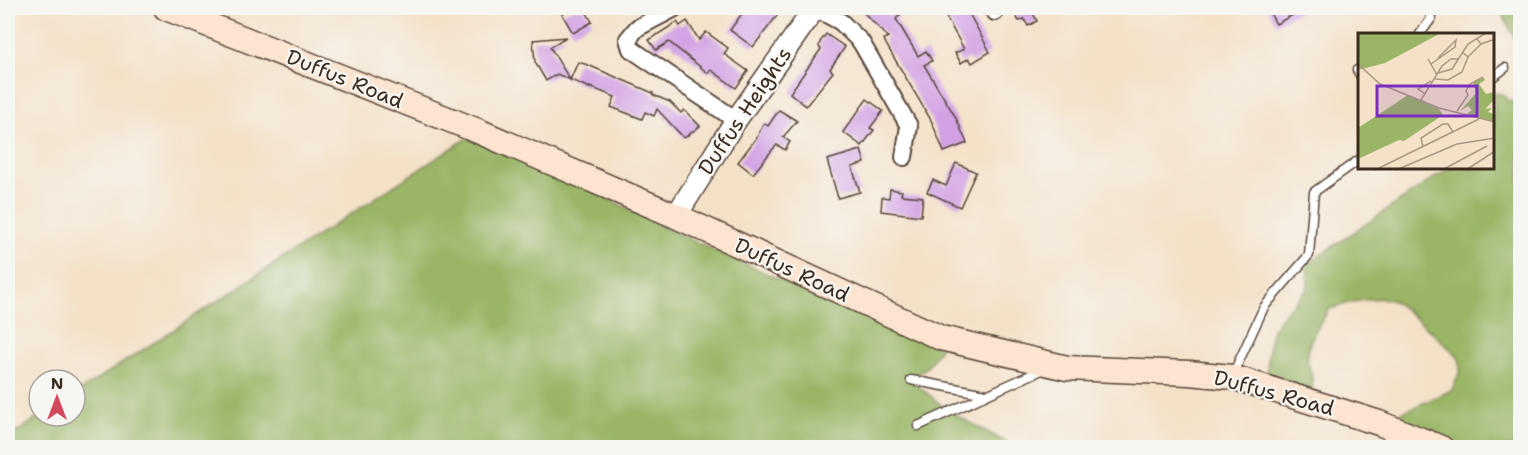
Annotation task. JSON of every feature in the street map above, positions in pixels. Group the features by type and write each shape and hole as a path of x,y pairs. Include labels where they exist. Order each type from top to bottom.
{"main road":[{"name":"Duffus Road","path":"166,8 478,130 676,216 941,339 1052,366 1189,372 1232,377 1379,423 1441,447"}],"street":[{"path":"675,8 637,28 628,39 631,49 736,120"},
{"name":"Duffus Heights","path":"676,216 736,120 815,8"},
{"path":"815,8 841,22 861,42 909,126 904,157"}],"lane":[{"path":"1421,33 1431,19 1430,8"},
{"path":"1495,75 1505,68"},
{"path":"1232,377 1264,307 1309,255 1314,192 1358,160"},
{"path":"918,426 1052,366"},
{"path":"911,380 987,394"}],"green space":[{"path":"1499,8 1520,8 1520,48"},
{"path":"1495,93 1503,94 1508,101 1520,102 1520,447 1441,447 1379,423 1452,390 1460,367 1456,355 1439,339 1398,304 1387,299 1361,300 1329,309 1308,349 1312,391 1267,374 1269,344 1275,326 1308,289 1307,264 1446,170 1495,170"},
{"path":"478,131 667,229 826,300 941,347 928,366 911,380 950,412 1006,442 998,448 8,448 8,438 27,425 27,428 87,428 87,386"}],"building":[{"path":"573,8 584,8 592,22 573,33 562,14"},
{"path":"746,8 783,8 753,47 730,30"},
{"path":"859,8 892,8 900,15 896,19 918,56 926,51 932,61 924,65 955,116 967,143 944,152 931,120 887,46 884,39 888,37"},
{"path":"966,8 990,52 972,63 969,58 961,63 955,53 964,49 946,17"},
{"path":"1011,8 1042,8 1033,13 1037,21 1028,26 1024,19 1019,21"},
{"path":"1267,8 1306,8 1276,24"},
{"path":"687,21 699,40 706,32 728,48 724,54 748,71 736,88 711,70 708,73 669,42 656,50 649,40 677,22 680,26"},
{"path":"826,34 845,47 830,69 833,72 806,106 790,93 821,49 820,42"},
{"path":"566,37 550,47 570,79 557,74 546,81 535,62 533,40"},
{"path":"578,62 588,65 670,102 681,113 684,110 700,126 684,138 657,109 654,116 645,112 642,119 611,107 615,97 570,80"},
{"path":"867,99 883,111 870,128 874,130 862,146 843,132"},
{"path":"779,110 797,121 783,137 790,142 785,150 777,145 753,174 738,162 757,137 764,123 768,126"},
{"path":"861,150 865,163 852,167 860,192 838,198 827,160"},
{"path":"956,163 976,172 960,207 927,192 933,180 946,186"},
{"path":"890,189 902,191 901,195 923,197 921,216 881,211 882,197 889,198"}]}
